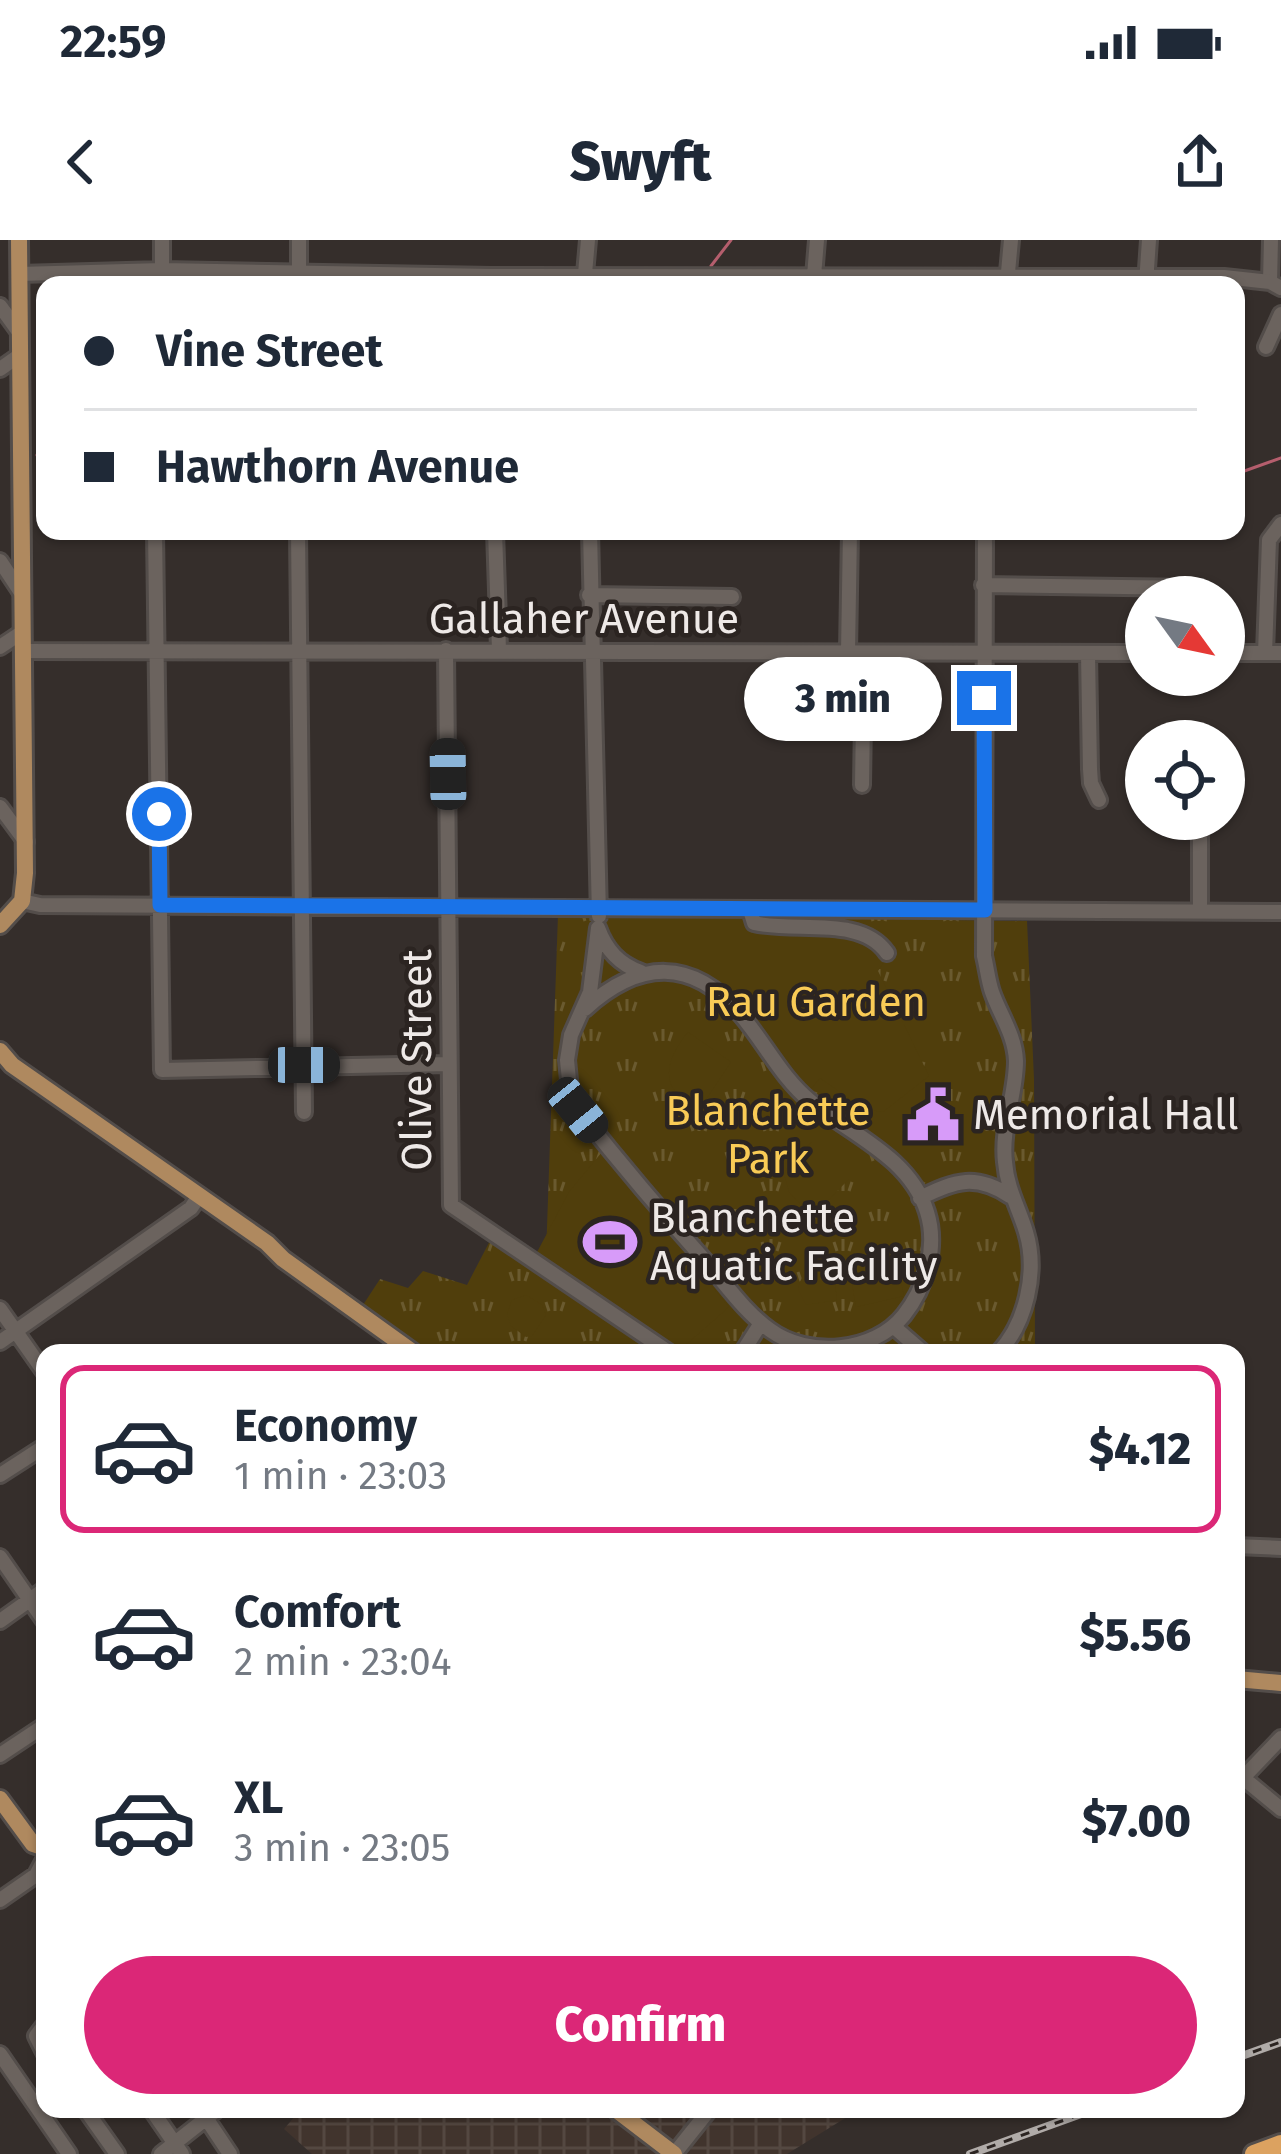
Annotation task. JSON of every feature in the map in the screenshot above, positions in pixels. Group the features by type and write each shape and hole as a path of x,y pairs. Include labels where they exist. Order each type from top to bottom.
{"highway":[{"path":"1254,2154 1281,2144"}],"main road":[{"path":"0,925 22,901 26,842 19,240"},
{"path":"2,1058 267,1243 401,1344"},
{"path":"267,1243 287,1251 415,1344"},
{"path":"1245,1676 1281,1678"},
{"path":"0,1799 36,1845"},
{"path":"627,2118 674,2154"}],"street":[{"path":"19,274 156,276 162,240"},
{"path":"299,240 299,276"},
{"path":"584,276 588,240"},
{"path":"814,275 817,240"},
{"path":"1007,276 1011,240"},
{"path":"1146,276 1149,240"},
{"path":"1245,280 1275,285 1271,240"},
{"path":"807,276 828,276"},
{"path":"0,306 20,332"},
{"path":"1266,347 1281,314"},
{"path":"0,369 20,356"},
{"path":"1273,653 1269,540 1281,524"},
{"path":"155,540 162,1070 449,1064"},
{"path":"298,540 304,1112"},
{"path":"495,540 499,650"},
{"path":"590,540 599,907 584,1009 567,1060 570,1090 578,1110 761,1323 803,1344"},
{"path":"850,540 862,785"},
{"path":"985,540 984,956 1016,1057 1004,1156 1010,1196 1026,1231 1030,1254 1028,1291 1006,1344"},
{"path":"0,561 20,591"},
{"path":"983,585 1125,587"},
{"path":"590,595 732,597"},
{"path":"0,647 22,642"},
{"name":"Gallaher Avenue","path":"22,642 299,653 1125,653"},
{"name":"Olive Street","path":"446,650 451,1205 657,1344"},
{"path":"1088,654 1090,783 1099,800"},
{"path":"0,807 26,842"},
{"path":"1199,911 1200,840"},
{"path":"22,901 40,905 1281,912"},
{"path":"750,910 754,923 779,929 849,928 880,943 887,953"},
{"path":"598,928 624,966 641,972 683,973 722,995 790,1083 893,1162 920,1198 932,1237 930,1262 919,1290 893,1326 849,1344"},
{"path":"584,1009 602,992 641,972"},
{"path":"920,1198 974,1180 990,1183 1010,1196"},
{"path":"0,1342 191,1208 200,1196"},
{"path":"0,1309 36,1360"},
{"path":"33,1356 32,1333 44,1309"},
{"path":"748,1344 761,1323"},
{"path":"893,1326 914,1344"},
{"path":"0,1475 36,1452"},
{"path":"1245,1546 1281,1548"},
{"path":"0,1557 36,1609"},
{"path":"0,1621 36,1596"},
{"path":"0,1755 36,1731"},
{"path":"1245,1771 1281,1738"},
{"path":"1245,1783 1281,1809"},
{"path":"0,1900 36,1875"},
{"path":"0,2054 36,2106"},
{"path":"44,2118 69,2154"},
{"path":"91,2118 117,2154"},
{"path":"157,2118 179,2149"},
{"path":"160,2154 179,2149 204,2118"},
{"path":"211,2118 230,2154"},
{"path":"674,2154 703,2118"}],"shaded area":[{"path":"293,2118 845,2118 787,2154 312,2154 284,2129"}],"green space":[{"name":"Blanchette Park","path":"558,915 1027,921 1034,1079 1035,1344 415,1344 363,1305 380,1279 408,1288 423,1271 467,1285 493,1235 542,1267"},
{"name":"Rau Garden","path":"599,915 745,918 768,935 780,929 867,936 886,959 878,971 929,1076 883,1112 864,1109 820,1078 805,1096 703,982 641,972 603,941"},
{"path":"688,1032 731,1062 701,1107 677,1093 669,1075 674,1054"},
{"path":"812,1142 849,1179 812,1217 789,1192 784,1174 793,1158"},
{"name":"Blanchette Aquatic Facility","path":"602,1152 729,1307 687,1344 671,1344 536,1254 569,1192"},
{"path":"822,1266 834,1274 837,1300 806,1305 798,1289 801,1280 808,1271"},
{"path":"898,1269 904,1296 856,1307 851,1278"},
{"path":"526,1295 542,1305 546,1315 532,1336 526,1337 511,1326 507,1314 512,1300"}],"waterway":[{"path":"711,266 731,240"},
{"path":"1245,471 1281,458"}],"railway":[{"path":"1245,2055 1281,2042"},
{"path":"970,2154 1070,2118"}],"place":[{"name":"Memorial Hall","path":"933,1115"},
{"name":"Blanchette Aquatic Facility","path":"610,1242"}],"route":[{"path":"159,814 160,905 985,910 984,698"}]}
